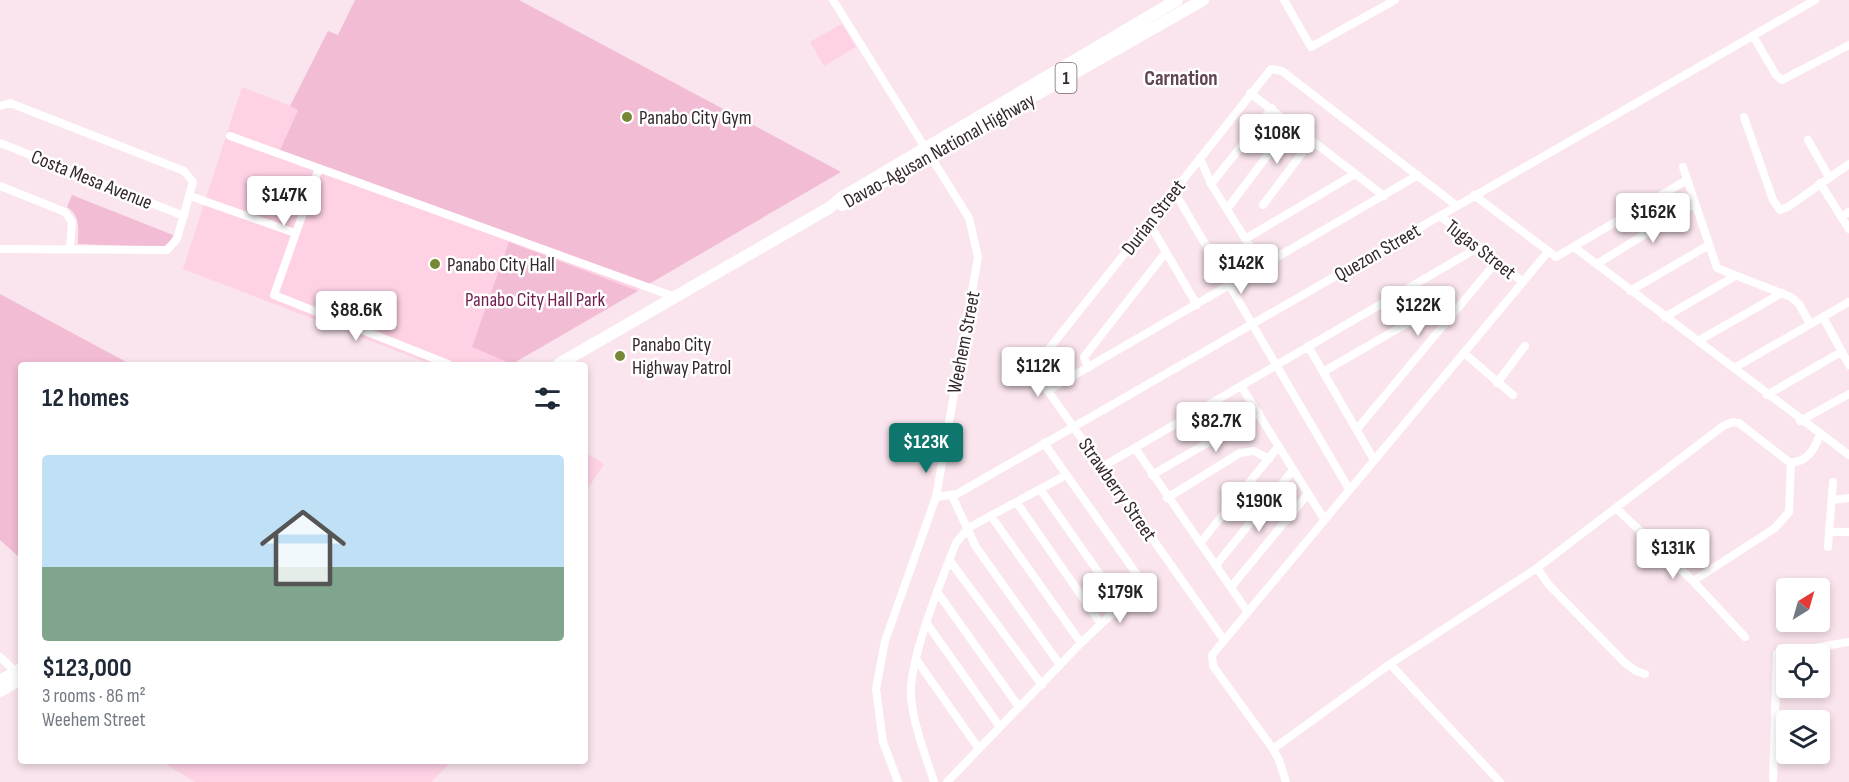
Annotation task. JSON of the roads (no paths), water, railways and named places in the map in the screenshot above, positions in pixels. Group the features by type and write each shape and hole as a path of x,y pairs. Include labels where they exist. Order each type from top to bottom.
{"highway":[{"name":"Davao-Agusan National Highway","path":"926,152 1177,0"},
{"name":"Davao-Agusan National Highway","path":"562,362 829,208 841,198 1201,1"},
{"path":"0,681 18,673"},
{"path":"0,691 18,674"}],"street":[{"path":"1284,0 1311,47 1395,0"},
{"name":"Quezon Street","path":"936,497 951,496 1815,0"},
{"name":"Weehem Street","path":"834,1 969,219 978,257 936,497 885,641 876,689 883,742 898,782"},
{"path":"1753,36 1776,75 1782,80 1849,45"},
{"name":"Durian Street","path":"1037,364 1268,70 1282,71 1418,175"},
{"path":"1250,93 1384,196"},
{"path":"0,106 10,104 184,171 193,182 177,239 167,250 0,249"},
{"path":"1211,184 1272,108"},
{"path":"1744,117 1777,208 1788,207 1849,164"},
{"path":"1227,209 1291,124"},
{"path":"230,136 675,297"},
{"path":"1263,205 1312,140"},
{"path":"1808,140 1829,177"},
{"name":"Costa Mesa Avenue","path":"0,143 184,216"},
{"path":"1200,158 1211,184 1263,267"},
{"path":"1683,166 1717,268 1796,300 1810,324"},
{"path":"319,168 274,295 443,362"},
{"path":"1245,239 1356,174"},
{"path":"1049,390 1418,175 1457,206"},
{"path":"1474,195 1547,253 1556,257 1688,180"},
{"path":"1820,183 1849,229"},
{"path":"0,186 65,212 72,222 70,249"},
{"path":"1174,191 1230,286 1250,325 1349,489"},
{"path":"190,196 295,233"},
{"path":"1597,264 1695,203"},
{"path":"1841,217 1849,212"},
{"name":"Tugas Street","path":"1440,216 1523,282"},
{"path":"1149,223 1197,305"},
{"path":"1630,291 1708,245"},
{"path":"1102,467 1479,247"},
{"path":"1574,247 1800,421 1849,455"},
{"path":"1088,368 1084,357 1087,351 1102,336 1166,252"},
{"path":"1286,782 1273,749 1213,666 1212,655 1547,253"},
{"path":"1357,429 1497,261"},
{"path":"1665,316 1736,276"},
{"path":"1698,342 1782,293"},
{"path":"1323,372 1444,302"},
{"path":"1734,368 1849,302"},
{"path":"1823,317 1849,365"},
{"path":"1308,346 1374,460"},
{"path":"1497,383 1525,346"},
{"path":"1464,352 1497,383 1514,395"},
{"path":"1767,395 1841,352"},
{"name":"Strawberry Street","path":"1037,364 1036,374 1224,640"},
{"path":"1241,386 1324,519"},
{"path":"1800,421 1849,394"},
{"path":"1152,475 1259,413"},
{"path":"1273,749 1390,664 1537,568 1723,426 1733,422 1748,429 1791,462 1803,460 1815,446 1820,434"},
{"path":"947,782 1081,643 1138,591 1140,581 1044,443"},
{"path":"1200,543 1278,447"},
{"path":"1135,448 1167,498 1247,611"},
{"path":"1167,498 1240,453 1254,451 1269,459"},
{"path":"1693,581 1786,518 1789,512 1791,462"},
{"path":"1216,565 1293,470"},
{"path":"934,782 921,747 911,697 916,659 956,543 968,528 1066,476"},
{"path":"1828,548 1833,482"},
{"path":"1041,489 1122,606"},
{"path":"1231,587 1307,495"},
{"path":"951,496 976,547 1060,665"},
{"path":"1833,500 1849,498"},
{"path":"1017,503 1101,624"},
{"path":"1617,508 1693,581 1745,637"},
{"path":"991,516 1081,643"},
{"path":"1829,532 1849,532"},
{"path":"950,561 1042,685"},
{"path":"1537,568 1549,585 1624,663 1646,674"},
{"path":"938,593 1019,707"},
{"path":"928,625 1000,727"},
{"path":"1773,779 1777,654 1849,642"},
{"path":"0,657 18,672"},
{"path":"916,659 979,749"},
{"path":"1390,664 1500,782"}],"place":[{"name":"Panabo City Gym","path":"627,117"},
{"name":"Panabo City Hall","path":"435,264"},
{"name":"Panabo City Highway Patrol","path":"620,356"}],"district":[{"name":"Carnation","path":"1181,78"}],"park label":[{"name":"Panabo City Hall Park","path":"535,299"}]}
